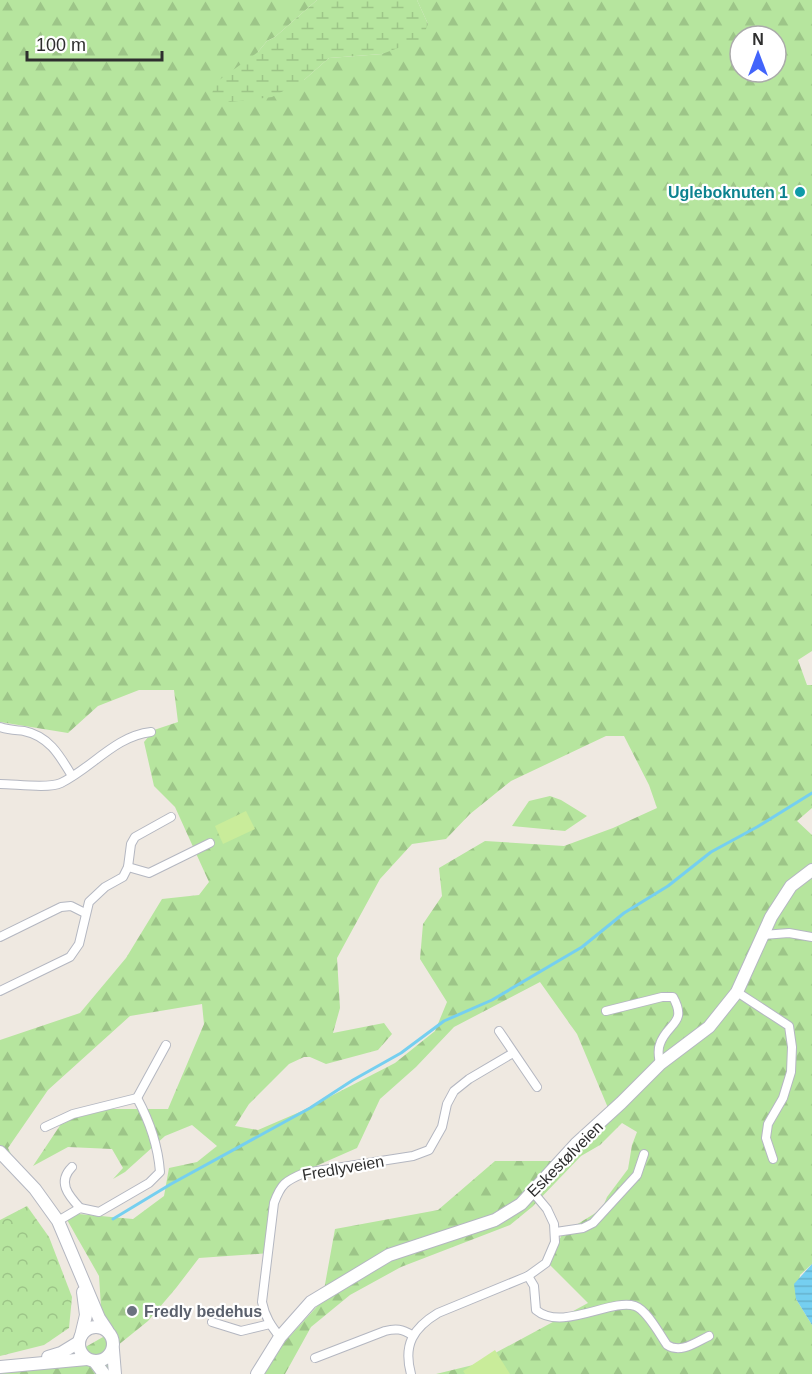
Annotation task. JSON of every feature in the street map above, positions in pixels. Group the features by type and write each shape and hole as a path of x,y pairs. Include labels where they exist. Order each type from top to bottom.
{"main road":[{"name":"Eskestølveien","path":"257,1374 280,1337 311,1302 370,1265 405,1249 495,1220 521,1204 576,1144 660,1064 708,1027 737,992 771,917 792,886 812,870"},
{"path":"0,1152 35,1189 58,1221 99,1318 114,1341 115,1374"},
{"path":"82,1279 86,1315 80,1339 82,1355 91,1360 104,1374"},
{"path":"18,1366 61,1353 80,1339 85,1331 94,1327 107,1330"},
{"path":"0,1367 76,1359 102,1361 113,1350"}],"street":[{"path":"0,727 24,731 45,740 60,756 72,776"},
{"path":"0,784 60,784 125,740 140,733 151,732"},
{"path":"0,991 70,957 79,944 88,902 123,877 128,867 131,844 135,837 171,817"},
{"path":"128,867 149,873 210,843"},
{"path":"0,937 61,907 71,906 85,913"},
{"path":"763,935 789,933 812,937"},
{"path":"737,992 789,1026 792,1047 791,1072 783,1098 768,1124 766,1138 773,1159"},
{"path":"606,1011 662,997 673,997 679,1008 677,1020 660,1041 658,1051 660,1064"},
{"path":"499,1031 537,1087"},
{"path":"45,1126 73,1114 137,1098 166,1045"},
{"name":"Fredlyveien","path":"280,1337 264,1313 262,1302 274,1203 280,1187 289,1179 304,1173 413,1156 429,1150 442,1127 447,1104 454,1091 468,1079 513,1053"},
{"path":"72,1167 64,1177 64,1183 72,1199 80,1208 99,1212 149,1183 160,1172 158,1153 148,1118 137,1098"},
{"path":"556,1232 583,1228 593,1223 637,1175 644,1155"},
{"path":"411,1374 409,1365 412,1335 422,1324 438,1313 528,1276 546,1263 552,1252 556,1232 552,1217 532,1191"},
{"path":"58,1221 80,1208"},
{"path":"528,1276 534,1286 537,1310 542,1315 551,1318 580,1315 626,1305 636,1306 644,1312 667,1345 673,1349 679,1350 710,1336"},
{"path":"212,1322 241,1331 270,1324"},
{"path":"315,1358 385,1330 395,1328 412,1335"}],"green space":[{"path":"0,0 317,0 275,37 267,41 258,52 304,80 329,58 382,54 428,24 417,0 812,0 812,651 798,660 807,685 812,685 812,808 797,821 812,835 812,1264 800,1275 796,1299 812,1325 812,1374 436,1374 473,1365 588,1303 547,1262 563,1233 602,1209 607,1197 628,1169 637,1132 622,1123 600,1145 581,1156 532,1207 510,1225 401,1267 350,1295 311,1327 285,1374 263,1374 280,1347 322,1301 335,1229 438,1210 495,1161 559,1161 611,1115 577,1034 540,982 454,1027 416,1067 380,1099 357,1148 307,1170 280,1193 270,1253 199,1258 148,1321 107,1354 111,1374 0,1374 0,1362 13,1363 82,1349 103,1337 99,1276 66,1218 79,1210 79,1214 133,1219 164,1196 169,1168 197,1162 217,1146 192,1125 165,1136 125,1172 113,1179 123,1168 112,1149 68,1147 33,1166 63,1121 110,1109 168,1109 204,1024 202,1004 130,1016 48,1090 8,1148 13,1158 0,1147 0,1040 80,1013 126,958 162,899 199,895 209,882 175,807 154,786 144,742 154,730 178,722 174,690 139,690 98,706 68,733 0,722","holes":["606,736 624,736 649,785 657,808 613,828 564,846 485,841 439,868 442,896 423,924 420,959 447,1002 435,1031 395,1063 302,1111 258,1130 235,1126 249,1104 289,1064 304,1057 310,1057 326,1064 378,1050 392,1034 384,1023 333,1033 340,1008 337,958 380,879 412,844 446,839 470,814 511,781"]},
{"path":"317,0 417,0 428,24 422,39 382,54 329,58 304,80 272,97 230,102 212,94 215,83 258,52 267,41 275,37"},
{"path":"550,796 587,816 565,831 512,826 529,801"},
{"path":"246,811 255,829 223,844 215,826"},
{"path":"27,1206 49,1237 72,1297 69,1328 44,1345 0,1356 0,1220"},
{"path":"495,1350 510,1374 465,1374 463,1371"}],"water":[{"path":"812,1264 812,1325 796,1299 794,1284"}],"waterway":[{"path":"113,1219 171,1184 310,1108 401,1053 444,1021 492,1000 582,947 624,913 668,886 711,852 812,793"}],"place":[{"name":"Ugleboknuten 1","path":"800,192"},
{"name":"Fredly bedehus","path":"132,1311"}]}
